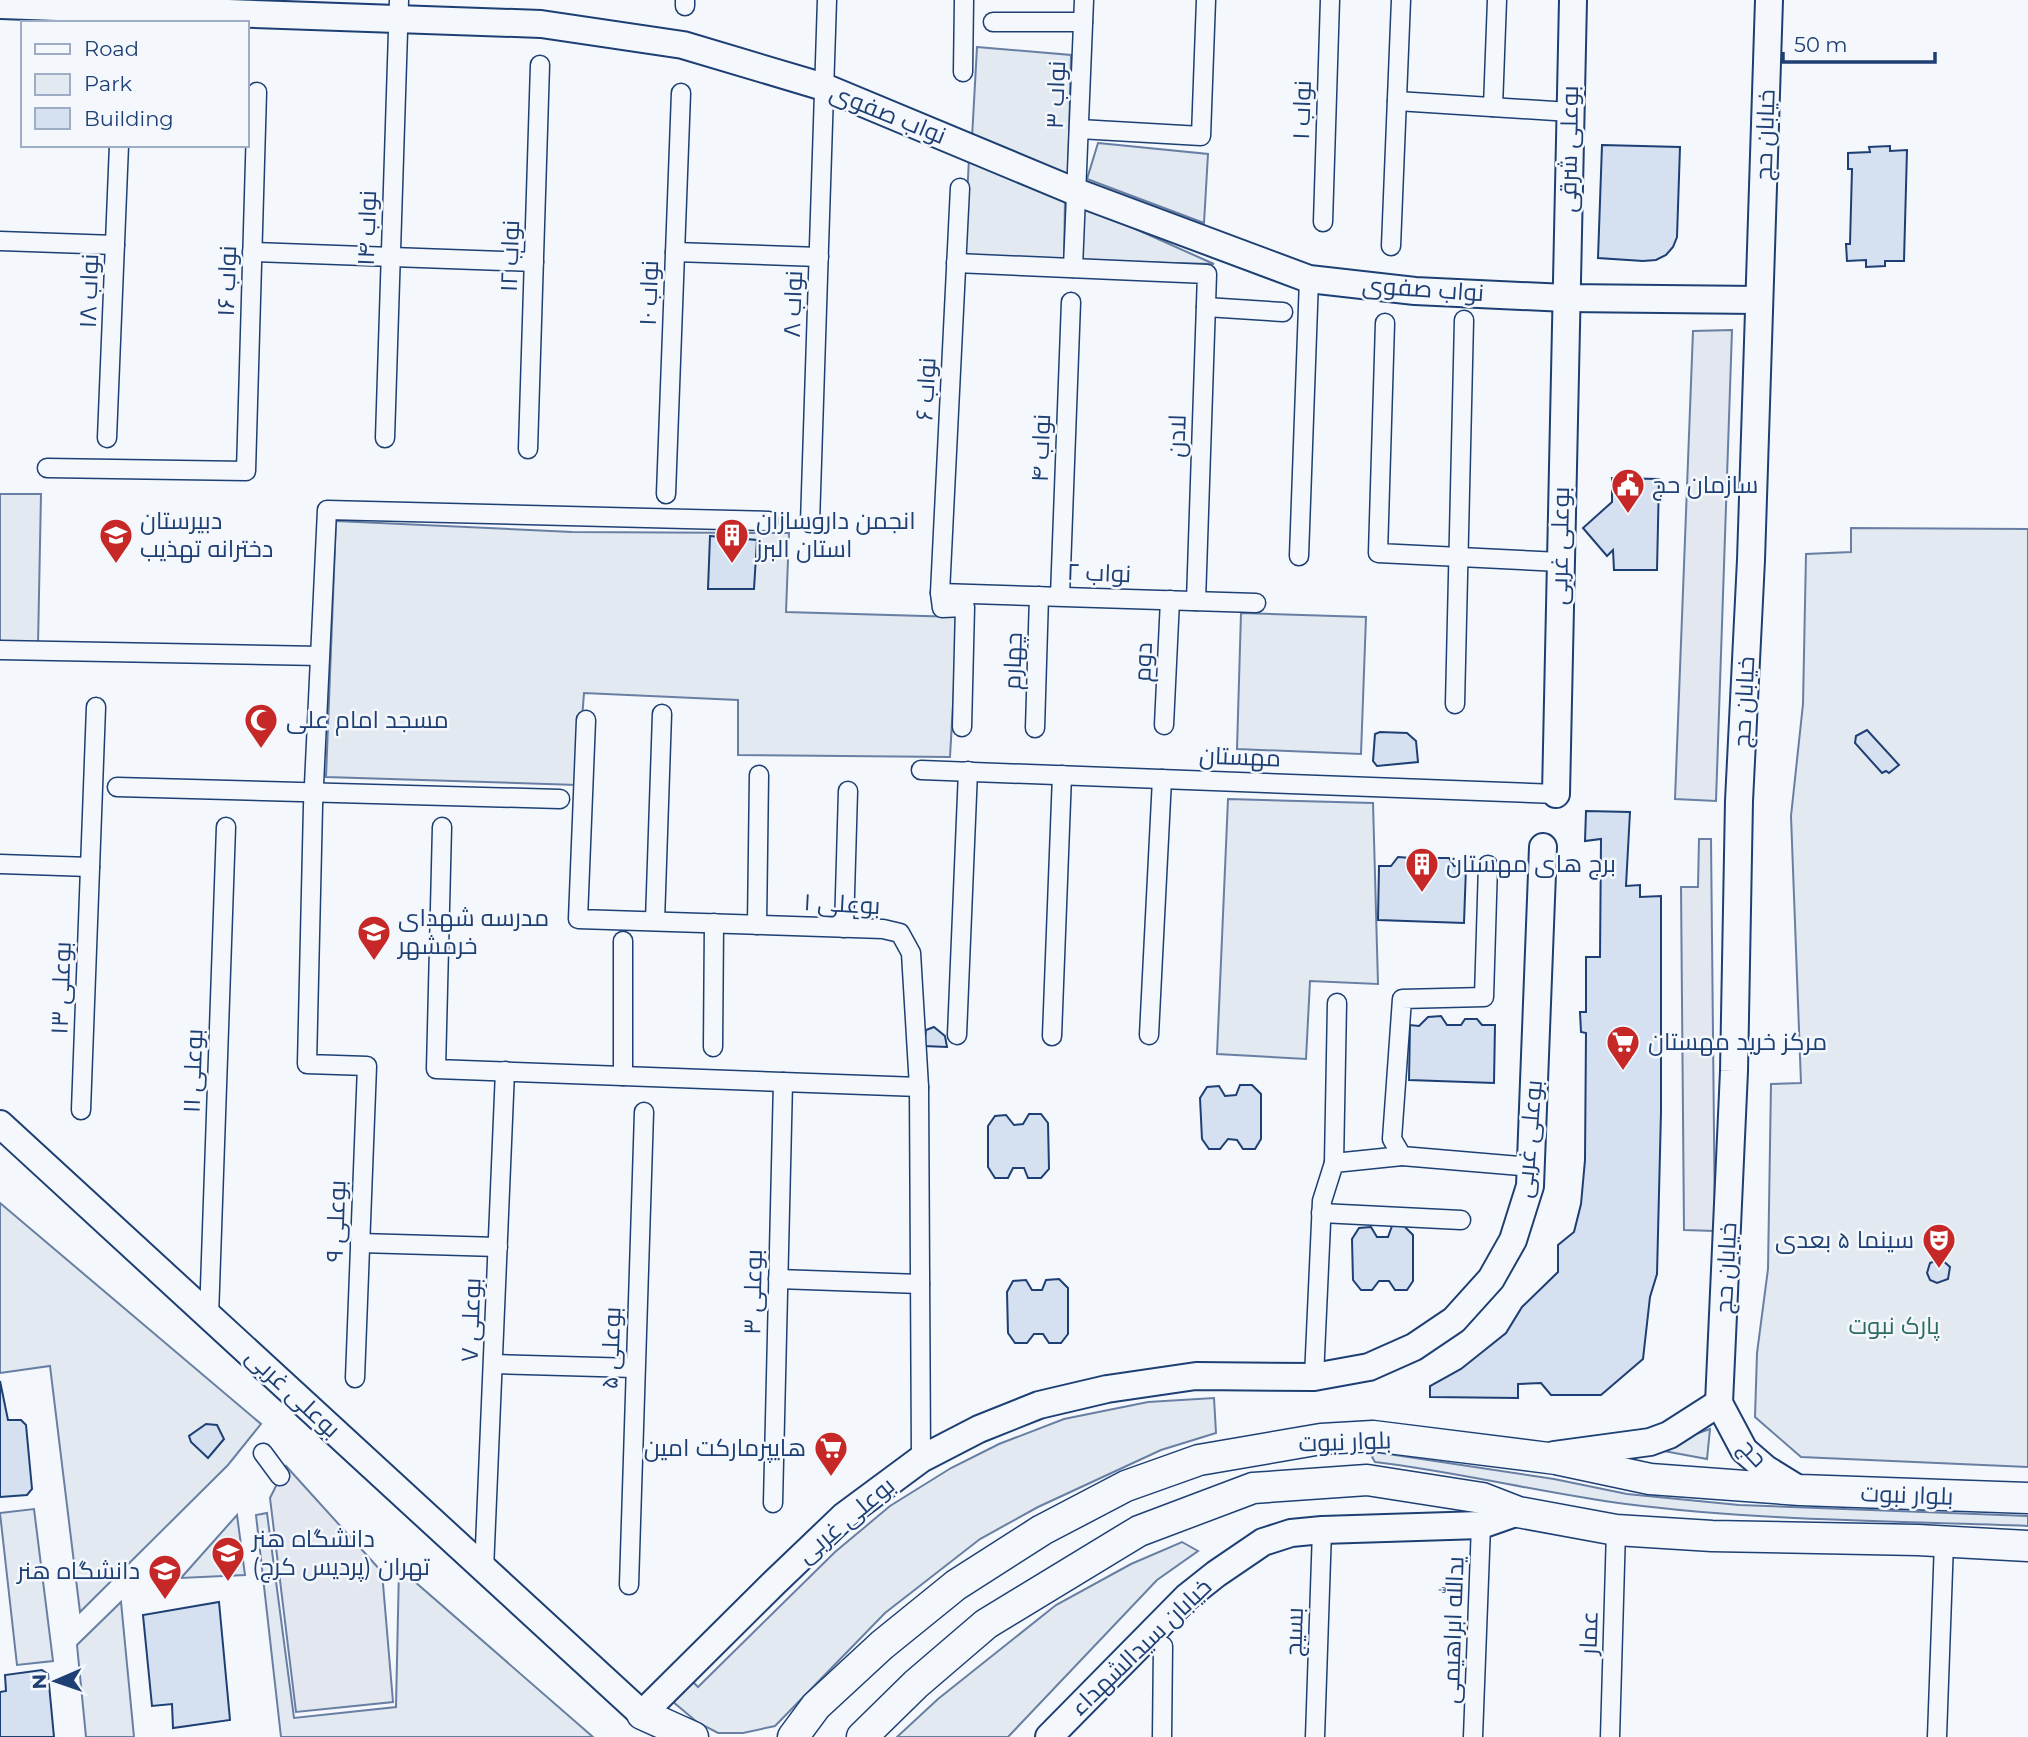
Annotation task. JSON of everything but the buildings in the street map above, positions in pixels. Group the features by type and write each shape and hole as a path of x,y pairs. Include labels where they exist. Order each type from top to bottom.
{"main road":[{"name":"بلوار نبوت","path":"793,1737 816,1706 882,1646 956,1585 1042,1530 1126,1486 1199,1460 1321,1439 1373,1436 1532,1456 1650,1479 1800,1490 2028,1498"},
{"path":"1367,1480 1358,1471 1354,1457 1360,1443 1373,1436"},
{"path":"1321,1439 1334,1445 1341,1453 1342,1462 1336,1477 1324,1483"},
{"name":"بلوار نبوت","path":"862,1737 916,1684 986,1624 1139,1531 1253,1488 1367,1480 1482,1498 1518,1512 1616,1530 1712,1536 2028,1546"},
{"path":"772,1737 778,1736 816,1706"},
{"path":"642,1714 669,1737"},
{"path":"642,1714 692,1737"}],"street":[{"name":"نواب ۸","path":"810,523 827,0"},
{"path":"963,72 964,0"},
{"name":"نواب ۳","path":"1076,192 1084,0"},
{"path":"1079,129 1201,136 1206,0"},
{"name":"نواب ۱","path":"1323,222 1330,0"},
{"path":"1391,246 1401,0"},
{"path":"1493,107 1497,0"},
{"name":"بوعلی شرقی","path":"1566,298 1573,0"},
{"name":"خیابان حج","path":"1719,1403 1733,1097 1739,801 1751,560 1769,0"},
{"name":"نواب صفوی","path":"0,5 399,9 541,24 670,43 824,87 1076,192 1309,279 1415,291 1566,298 1758,300"},
{"name":"نواب ۱۴","path":"385,438 399,9"},
{"path":"993,22 1083,22"},
{"name":"نواب ۱۲","path":"528,449 540,65"},
{"name":"نواب ۱۶","path":"47,468 246,471 257,92"},
{"name":"نواب ۱۰","path":"666,494 681,93"},
{"path":"1397,101 1570,112"},
{"name":"نواب ۱۸","path":"107,438 119,147"},
{"name":"نواب ۶","path":"940,593 960,188"},
{"path":"956,263 1073,268 1076,192"},
{"path":"0,241 115,245"},
{"path":"252,252 534,262"},
{"path":"675,252 819,257"},
{"name":"لادن","path":"1073,268 1207,274 1196,601"},
{"path":"1300,556 1309,279"},
{"name":"بوعلی غربی","path":"1556,794 1566,298"},
{"name":"نواب ۴","path":"1060,596 1071,302"},
{"path":"1206,307 1283,312"},
{"path":"1455,704 1464,320"},
{"path":"1385,323 1378,553 1560,562"},
{"path":"314,792 327,510 769,521"},
{"path":"940,593 942,608 965,607 962,727"},
{"name":"نواب ۲","path":"940,593 1256,603"},
{"name":"چهارم","path":"1035,728 1039,596"},
{"name":"دوم","path":"1164,725 1170,600"},
{"path":"0,650 320,656"},
{"name":"بوعلی ۱۳","path":"81,1110 96,707"},
{"path":"655,921 662,714"},
{"name":"بوعلی ۱","path":"586,720 578,919 883,929 900,933 911,953 919,1087 921,1459"},
{"name":"مهستان","path":"922,770 1556,794"},
{"path":"957,1035 968,771"},
{"path":"757,925 760,775"},
{"path":"1052,1036 1062,775"},
{"path":"1149,1035 1162,779"},
{"path":"117,786 560,799"},
{"path":"844,928 848,791"},
{"name":"بوعلی ۹","path":"314,792 307,1064 367,1066 355,1378"},
{"name":"بوعلی ۱۱","path":"209,1316 226,827"},
{"path":"442,827 436,1069 919,1087"},
{"name":"بوعلی غربی","path":"0,1124 642,1714 844,1516 921,1459 979,1429 1039,1405 1107,1389 1196,1376 1314,1377 1369,1367 1414,1347 1454,1320 1491,1279 1513,1240 1530,1186 1544,847"},
{"path":"0,864 90,867"},
{"path":"1402,1156 1392,1139 1402,999 1483,997 1488,865"},
{"path":"713,1047 715,923"},
{"path":"623,941 623,1076"},
{"path":"1314,1377 1322,1200 1334,1163 1337,1003"},
{"name":"بوعلی ۷","path":"484,1570 505,1071"},
{"name":"بوعلی ۳","path":"773,1503 783,1082"},
{"name":"بوعلی ۵","path":"629,1585 644,1111"},
{"path":"1334,1163 1402,1156 1531,1167"},
{"path":"1321,1213 1461,1220"},
{"path":"360,1243 498,1247"},
{"path":"778,1279 920,1284"},
{"path":"494,1364 635,1368"},
{"path":"1532,1456 1650,1442 1669,1435 1719,1403"},
{"name":"حج","path":"1719,1403 1744,1450 1766,1469 1800,1490"},
{"path":"263,1453 281,1476"},
{"name":"خیابان سیدالشهداء","path":"1049,1737 1187,1597 1263,1542 1291,1533 1322,1530 1481,1525 1518,1512"},
{"name":"یدالله ابراهیمی","path":"1473,1737 1481,1525"},
{"name":"بسیج","path":"1315,1737 1322,1530"},
{"name":"عمار","path":"1610,1737 1616,1530"},
{"path":"1937,1737 1944,1542"},
{"path":"1161,1737 1164,1646"}],"green space":[{"path":"977,47 1071,55 1068,179 972,138"},
{"path":"1098,143 1208,154 1204,223 1087,179"},
{"path":"969,158 1065,199 1064,260 964,258"},
{"path":"1084,206 1214,264 1082,261"},
{"path":"0,494 41,494 38,645 0,644"},
{"path":"336,521 572,532 789,533 786,612 958,617 950,757 738,755 738,700 584,693 577,785 326,777"},
{"name":"پارک نبوت","path":"1851,528 2028,529 2028,1467 1801,1457 1755,1417 1757,1353 1768,1269 1771,1084 1801,1083 1791,816 1803,704 1806,554 1851,552"},
{"path":"1241,613 1366,617 1361,754 1237,749"},
{"path":"1228,799 1373,803 1378,984 1310,981 1306,1059 1217,1054"},
{"path":"0,1203 261,1424 228,1465 80,1612 50,1366 0,1373"},
{"path":"1214,1398 1216,1433 1161,1450 1038,1507 980,1539 885,1613 775,1726 743,1733 718,1733 697,1722 672,1701 690,1679 698,1687 835,1552 890,1506 951,1468 999,1444 1064,1419 1148,1402"},
{"path":"1710,1429 1707,1459 1653,1449"},
{"path":"1375,1452 1554,1479 1627,1494 1739,1505 2028,1516 2028,1526 1776,1517 1676,1510 1375,1462 1372,1457"},
{"path":"34,1509 53,1661 17,1665 0,1513"},
{"path":"267,1513 294,1718 396,1707 399,1568 593,1737 281,1737 256,1515"},
{"path":"237,1515 245,1575 181,1578"},
{"path":"1182,1542 1198,1551 1157,1580 1008,1737 897,1737 938,1699 1056,1605 1131,1564"},
{"path":"121,1602 134,1737 86,1737 77,1645"}],"shaded area":[{"path":"1732,330 1716,801 1675,799 1693,331"},
{"path":"1699,839 1711,839 1715,1231 1684,1230 1681,887 1698,887"},
{"path":"286,1466 382,1572 393,1702 296,1712 270,1498"}],"place":[{"name":"سازمان حج","path":"1628,515"},
{"name":"دبیرستان دخترانه تهذیب","path":"116,565"},
{"name":"انجمن داروسازان استان البرز","path":"732,565"},
{"name":"مسجد امام علی","path":"261,750"},
{"name":"برج های مهستان","path":"1422,894"},
{"name":"مدرسه شهدای خرمشهر","path":"374,962"},
{"name":"مرکز خرید مهستان","path":"1623,1072"},
{"name":"سینما ۵ بعدی","path":"1939,1270"},
{"name":"هایپرمارکت امین","path":"831,1478"},
{"name":"دانشگاه هنر تهران (پردیس کرج)","path":"228,1583"},
{"name":"دانشگاه هنر","path":"165,1601"}]}
